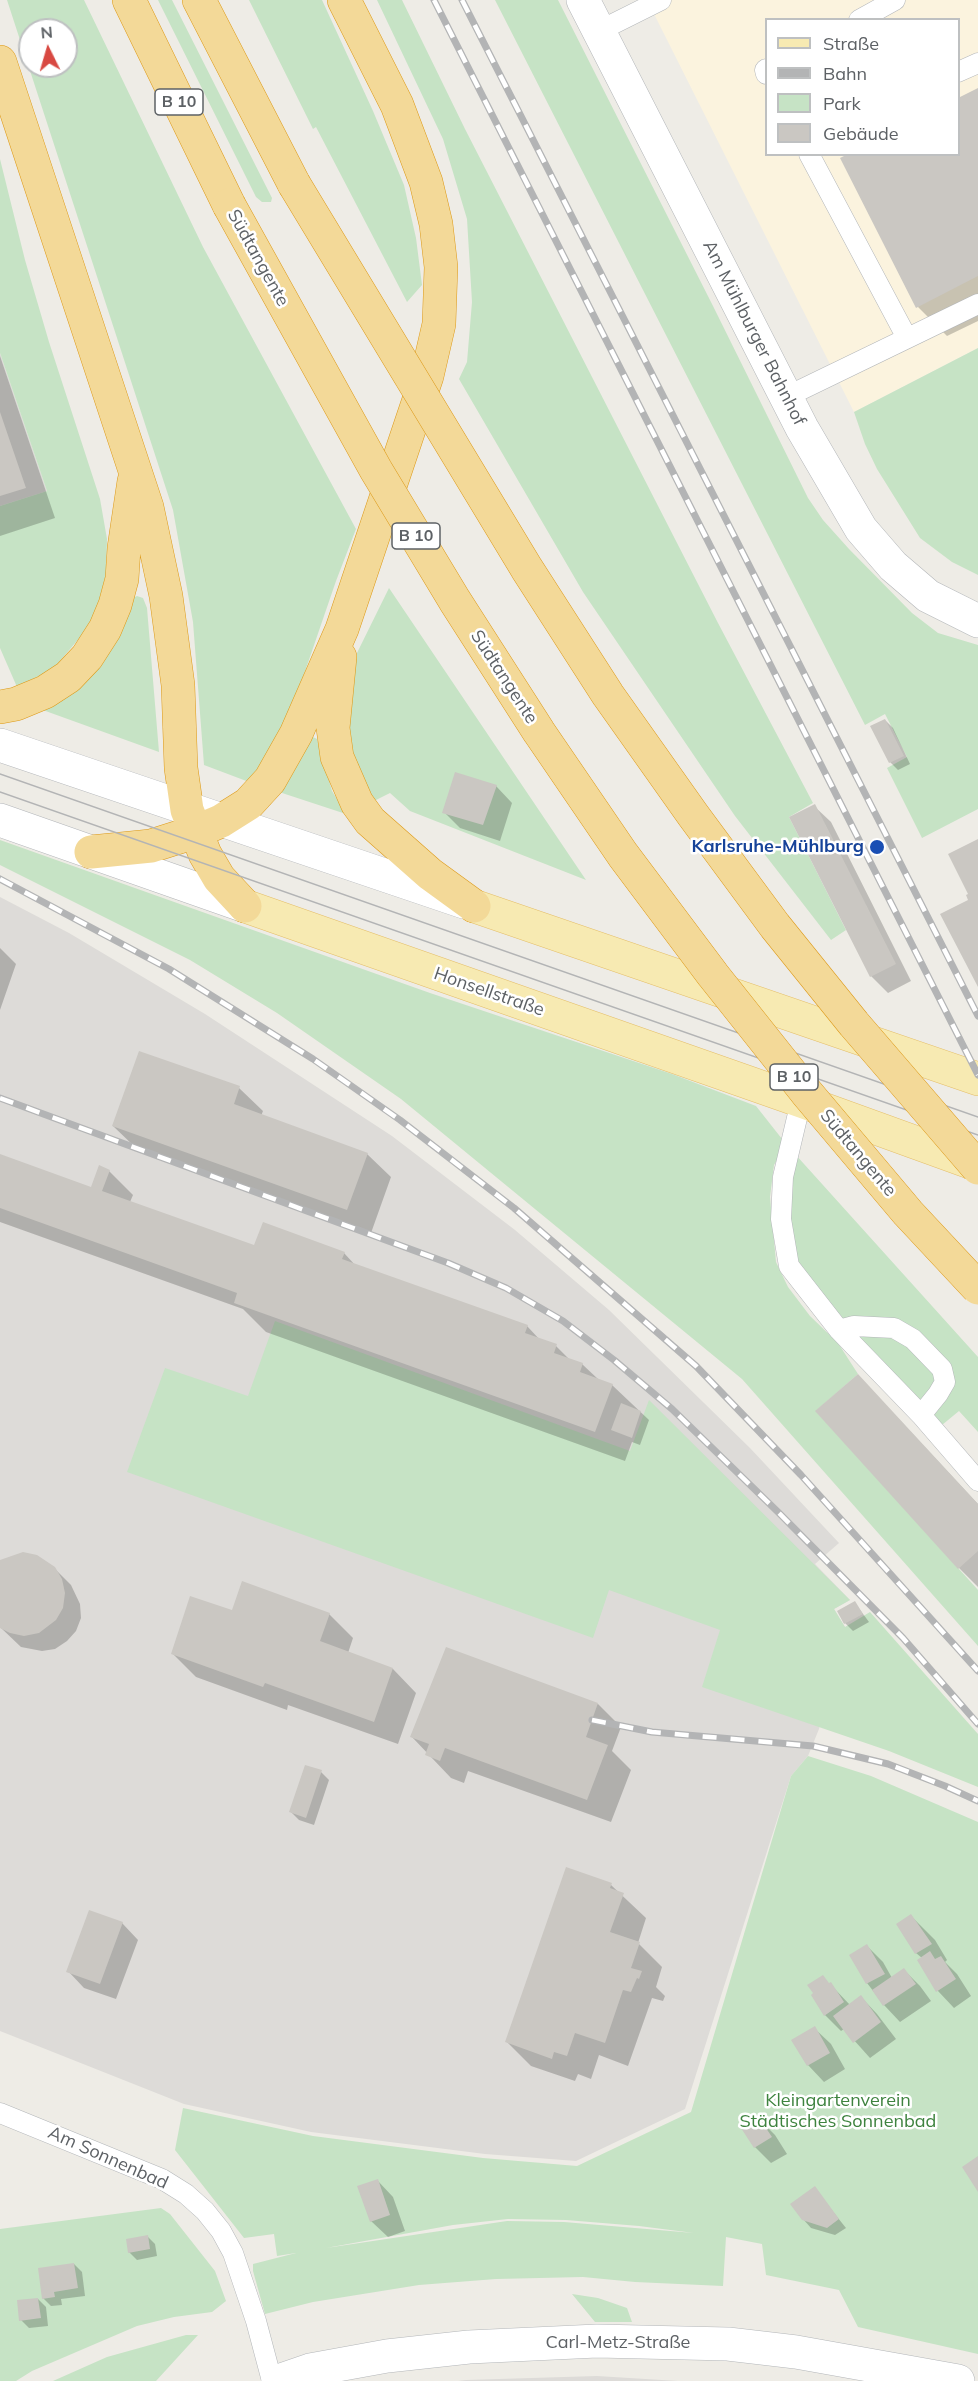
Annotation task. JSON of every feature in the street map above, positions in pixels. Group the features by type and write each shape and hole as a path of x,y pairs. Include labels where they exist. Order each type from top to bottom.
{"highway":[{"name":"Südtangente","path":"129,0 229,205 376,470 455,601 539,732 623,855 713,975 806,1092 908,1213 978,1288"},
{"path":"199,0 294,184 527,569 608,695 775,926 854,1024 978,1166"},
{"path":"90,852 151,846 201,821 248,804 270,780 296,734 342,629 427,376 439,324 441,267 436,224 426,182 397,105 344,0"},
{"path":"0,62 147,507 166,596 177,685 181,768 219,878 245,906"},
{"path":"0,707 16,704 45,692 68,677 87,657 105,629 122,579 124,548 136,470"},
{"path":"342,629 333,728 337,757 345,781 370,821 430,874 474,906"}],"main road":[{"name":"Honsellstraße","path":"245,906 801,1101 978,1166"},
{"path":"474,906 978,1079"}],"street":[{"name":"Am Mühlburger Bahnhof","path":"583,0 786,397 861,529 893,567 928,596 978,621"},
{"path":"0,745 201,821 474,906"},
{"name":"Honsellstraße","path":"0,820 245,906"},
{"name":"Carl-Metz-Straße","path":"278,2381 310,2370 387,2356 469,2347 597,2342 728,2344 796,2352 945,2380"}],"lane":[{"path":"599,31 661,0"},
{"path":"863,18 895,0"},
{"path":"960,71 978,63"},
{"path":"810,156 907,338"},
{"path":"786,397 978,304"},
{"path":"801,1101 783,1177 781,1219 789,1266 839,1330 921,1415 978,1481"},
{"path":"839,1330 854,1326 894,1328 913,1339 942,1369 945,1382 921,1415"},
{"name":"Am Sonnenbad","path":"0,2113 162,2179 186,2194 205,2211 221,2231 233,2253 256,2321 272,2381"}],"shaded area":[{"path":"647,0 978,0 978,348 854,412"},
{"path":"0,353 47,491 0,506"},
{"path":"0,897 69,933 205,1014 392,1136 515,1230 609,1310 750,1448 839,1543 815,1564 850,1600 834,1609 845,1627 819,1729 808,1756 791,1776 685,2109 576,2161 485,2154 311,2132 184,2104 0,2031"},
{"path":"597,2376 678,2381 458,2381 466,2380"}],"green space":[{"path":"7,0 84,0 203,247 356,529 300,686 273,750 249,782 204,765 193,622 173,510 32,78 78,78 78,18 18,18 18,34"},
{"path":"158,0 172,0 272,198 271,202 262,202 256,197"},
{"path":"249,0 322,0 404,185 416,238 422,285 407,302 316,127 313,129"},
{"path":"377,0 402,0 465,129 718,623 813,803 789,817 846,930 831,940 735,816 583,592 459,379 467,362 472,302 467,219 443,139"},
{"path":"495,0 558,0 808,498 823,520 849,549 912,613 938,633 978,645 978,809 922,838 887,768 907,757 885,714 865,725"},
{"path":"0,159 25,260 49,342 100,499 107,539 106,574 96,614 82,635 53,669 17,687 0,648 0,506 47,491 0,353"},
{"path":"978,348 978,575 952,562 920,538 877,469 854,412"},
{"path":"389,588 586,880 410,811 390,793 372,802 355,778 346,702 356,655"},
{"path":"137,596 143,598 147,608 159,752 40,709 130,599"},
{"path":"311,736 317,739 332,791 346,814 276,791"},
{"path":"0,840 430,993 672,1074 756,1106 786,1144 774,1165 770,1197 776,1262 788,1287 810,1316 838,1343 858,1374 816,1411 978,1590 978,1646 742,1379 401,1099 277,1013 190,960 0,865"},
{"path":"795,1154 978,1357 978,1432 959,1411 942,1425 926,1413 948,1384 916,1335 840,1325 794,1262 786,1219"},
{"path":"275,1321 630,1451 649,1400 850,1600 834,1609 845,1627 870,1612 978,1734 978,1787 889,1751 702,1687 720,1630 609,1590 593,1638 127,1472 165,1368 248,1396"},
{"path":"847,1332 893,1332 936,1370 939,1385 920,1410"},
{"name":"Kleingartenverein Städtisches Sonnenbad","path":"808,1756 871,1776 978,1822 978,2354 858,2327 839,2290 766,2275 762,2244 726,2237 723,2286 583,2277 496,2279 419,2285 313,2302 265,2314 253,2264 296,2253 277,2256 274,2234 244,2238 175,2150 183,2108 313,2136 483,2158 577,2166 691,2112 791,1776","holes":["508,2219 566,2220 694,2233 564,2222 507,2221 326,2248 453,2225"]},
{"path":"161,2208 170,2214 215,2271 226,2301 212,2312 174,2317 137,2326 32,2371 16,2381 0,2381 0,2229"},
{"path":"572,2294 598,2298 627,2308 632,2322 595,2322"},
{"path":"186,2335 198,2335 156,2381 53,2381 107,2357"}],"building":[{"path":"978,88 978,276 916,308 840,158 844,156 960,156 960,97"},
{"path":"0,412 26,488 0,496"},
{"path":"885,719 904,756 889,763 870,726"},
{"path":"455,772 497,785 483,825 442,813"},
{"path":"815,804 896,964 870,977 789,817"},
{"path":"978,839 978,987 940,914 968,900 966,895 968,894 948,854"},
{"path":"139,1051 240,1086 234,1104 368,1153 347,1210 112,1126"},
{"path":"0,1154 91,1187 99,1165 110,1170 102,1191 254,1245 263,1222 345,1252 342,1259 528,1325 525,1333 557,1344 554,1353 583,1363 580,1372 613,1384 595,1432 234,1303 237,1293 0,1208"},
{"path":"858,1374 978,1504 978,1551 958,1569 815,1411"},
{"path":"621,1403 641,1411 632,1438 611,1430"},
{"path":"23,1552 37,1555 55,1567 62,1579 65,1593 63,1608 56,1620 39,1633 24,1636 0,1628 0,1560"},
{"path":"242,1581 330,1613 320,1641 393,1668 374,1722 265,1683 263,1687 171,1654 190,1596 232,1610"},
{"path":"855,1601 863,1614 844,1624 837,1611"},
{"path":"446,1647 598,1703 586,1737 608,1745 587,1800 445,1748 440,1761 425,1755 429,1744 410,1737"},
{"path":"305,1765 322,1770 306,1818 289,1812"},
{"path":"566,1867 612,1883 610,1888 624,1893 610,1932 640,1942 631,1968 642,1971 631,1992 623,1990 605,2043 575,2033 567,2056 554,2052 552,2059 505,2042"},
{"path":"89,1910 123,1922 100,1984 66,1972"},
{"path":"911,1914 932,1944 915,1954 896,1924"},
{"path":"867,1944 885,1974 866,1984 849,1955"},
{"path":"930,1951 935,1959 941,1956 956,1979 936,1992 917,1960"},
{"path":"904,1968 916,1984 883,2006 872,1990"},
{"path":"823,1975 829,1983 831,1982 844,2002 824,2016 807,1985"},
{"path":"861,1995 881,2022 853,2043 833,2016"},
{"path":"815,2026 830,2053 807,2066 791,2040"},
{"path":"758,2116 772,2137 754,2148 741,2128"},
{"path":"978,2156 978,2192 962,2167"},
{"path":"378,2179 390,2215 370,2222 357,2186"},
{"path":"815,2186 839,2219 827,2228 802,2220 790,2204"},
{"path":"148,2235 150,2249 128,2253 126,2239"},
{"path":"74,2263 78,2288 54,2292 55,2297 42,2299 38,2268"},
{"path":"38,2298 41,2318 19,2321 17,2300"}],"tram line":[{"path":"0,774 978,1117"},
{"path":"0,792 978,1135"}],"railway":[{"path":"434,0 978,1075"},
{"path":"462,0 978,1016"},
{"path":"0,879 169,969 313,1059 400,1120 514,1208 696,1366 801,1475 978,1671"},
{"path":"0,1098 448,1263 506,1288 563,1321 672,1409 903,1638 978,1724"},
{"path":"592,1720 652,1732 813,1746 888,1764 978,1801"}],"place":[{"name":"Karlsruhe-Mühlburg","path":"877,847"}]}
